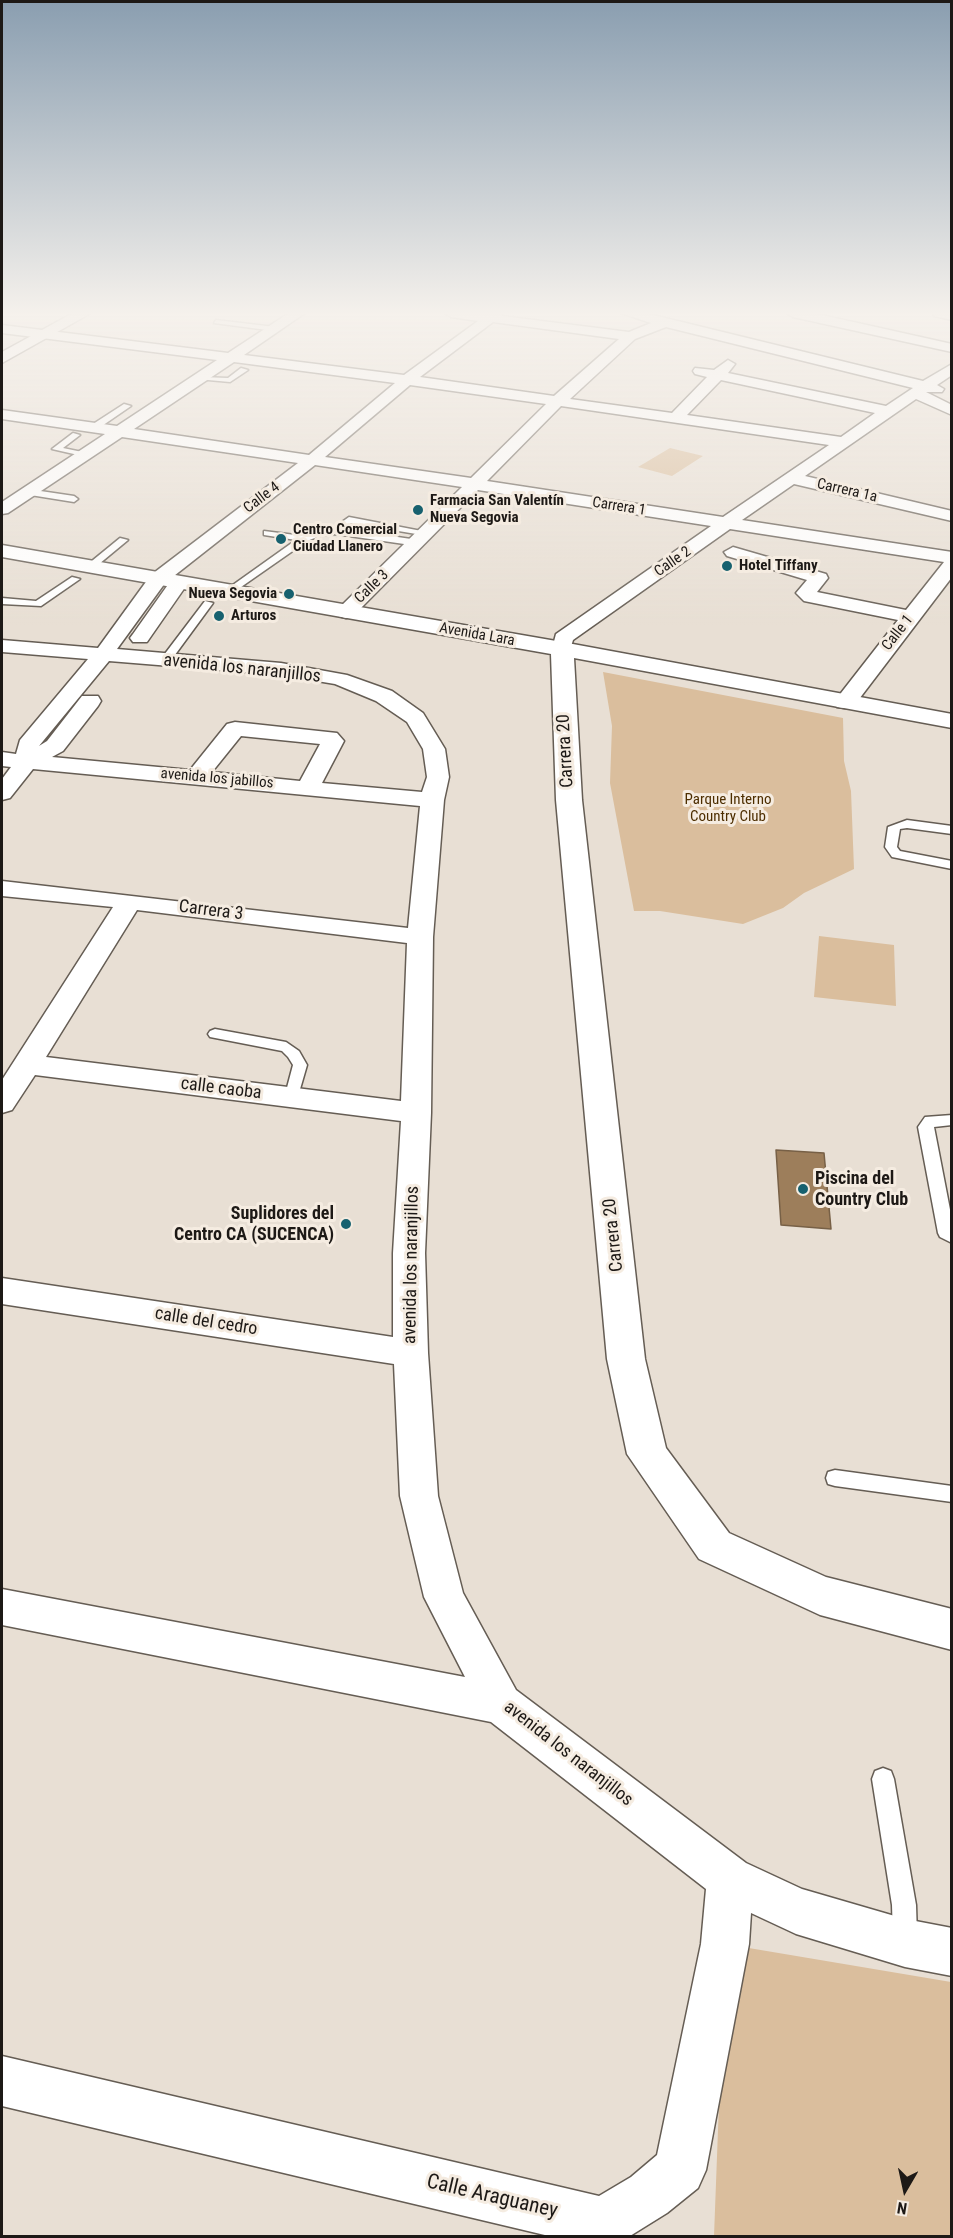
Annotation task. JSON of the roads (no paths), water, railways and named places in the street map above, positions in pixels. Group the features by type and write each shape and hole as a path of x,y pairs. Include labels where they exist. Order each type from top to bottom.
{"street":[{"name":"Carrera 1","path":"24,417 951,558"},
{"path":"2,509 140,417"},
{"name":"Calle 4","path":"27,762 55,746 113,657 165,584 363,417"},
{"name":"Calle 3","path":"346,612 423,538 541,417"},
{"path":"672,417 843,442"},
{"name":"Carrera 1a","path":"791,477 881,417"},
{"name":"Carrera 1a","path":"791,477 951,516"},
{"name":"Calle 2","path":"562,657 563,638 728,524 791,477"},
{"name":"Avenida Lara","path":"2,551 82,573"},
{"path":"733,552 819,578 806,593 811,597 911,617"},
{"name":"Calle 1","path":"845,702 951,564"},
{"name":"Avenida Lara","path":"2,566 82,573 228,592 346,612 562,657"},
{"name":"Avenida Lara","path":"165,584 208,603 562,657 951,721"},
{"name":"avenida los naranjillos","path":"2,646 113,657 281,669 340,679 384,696 415,718 434,749 438,777 432,800 420,937 416,1113 409,1253 411,1353 418,1496 444,1597 501,1704 730,1879 796,1911 905,1943 951,1952"},
{"name":"Carrera 20","path":"562,657 569,800 626,1359 647,1454 714,1546 820,1595 951,1630"},
{"path":"195,777 235,729 330,738 333,741 308,788"},
{"name":"avenida los jabillos","path":"2,759 432,800"},
{"path":"2,793 27,762"},
{"name":"Carrera 3","path":"2,888 130,901 420,937"},
{"path":"2,1103 130,901"},
{"name":"calle caoba","path":"26,1064 416,1113"},
{"name":"calle del cedro","path":"2,1291 411,1353"},
{"path":"2,1607 501,1704"},
{"name":"Calle Araguaney","path":"2,2081 603,2223 649,2195 681,2170 725,1944 730,1879"}],"lane":[{"path":"93,428 109,417"},
{"path":"76,435 56,449 84,455"},
{"path":"27,492 74,499"},
{"path":"335,531 349,520 423,538"},
{"path":"228,592 304,539 335,531 423,538"},
{"path":"267,533 304,539"},
{"path":"2,601 38,604 123,540"},
{"path":"165,661 208,603"},
{"path":"951,830 907,824 894,827 891,847 896,854 951,865"},
{"path":"215,1034 285,1047 294,1054 300,1065 291,1098"},
{"path":"951,1120 930,1121 926,1127 946,1233 951,1237"},
{"path":"835,1478 951,1494"},
{"path":"883,1779 904,1905 905,1943"}],"place":[{"name":"Farmacia San Valentín Nueva Segovia","path":"418,510"},
{"name":"Centro Comercial Ciudad Llanero","path":"281,539"},
{"name":"Hotel Tiffany","path":"727,566"},
{"name":"Nueva Segovia","path":"289,594"},
{"name":"Arturos","path":"219,616"},
{"name":"Piscina del Country Club","path":"803,1189"},
{"name":"Suplidores del Centro CA (SUCENCA)","path":"346,1224"}],"park label":[{"name":"Parque Interno Country Club","path":"728,808"}]}
